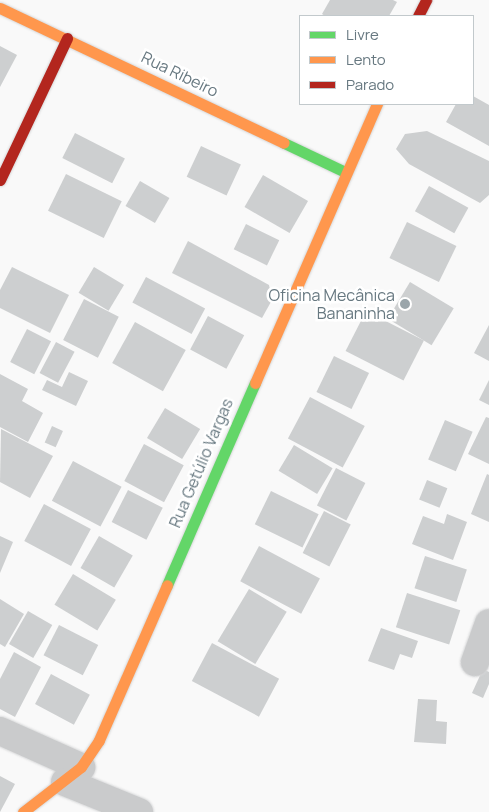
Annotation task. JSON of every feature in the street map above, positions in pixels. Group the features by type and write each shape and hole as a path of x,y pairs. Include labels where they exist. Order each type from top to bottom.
{"street":[{"path":"418,15 426,0"},
{"name":"Rua Ribeiro","path":"0,8 67,38 346,172"},
{"path":"0,180 67,38"},
{"name":"Rua Getúlio Vargas","path":"23,812 73,774 99,740 377,105"},
{"path":"475,662 489,623"},
{"path":"0,731 139,812"}],"building":[{"path":"330,0 393,0 397,2 390,15 322,14"},
{"path":"0,46 17,55 0,87"},
{"path":"474,97 489,105 489,146 446,122 455,105 474,105"},
{"path":"427,131 489,161 489,195 480,203 409,164 396,149 405,134"},
{"path":"75,133 125,158 112,183 62,158"},
{"path":"201,146 241,165 227,195 187,177"},
{"path":"66,174 122,201 104,238 48,211"},
{"path":"263,175 308,201 290,233 244,207"},
{"path":"140,181 169,198 155,223 126,206"},
{"path":"429,186 468,208 454,233 415,211"},
{"path":"407,222 456,246 439,282 389,258"},
{"path":"246,224 279,240 267,265 234,249"},
{"path":"188,241 269,285 272,300 262,318 172,273"},
{"path":"12,267 69,295 50,333 0,308 0,290"},
{"path":"94,267 124,285 109,311 79,293"},
{"path":"146,277 205,308 192,334 132,303"},
{"path":"410,282 454,308 432,345 388,319"},
{"path":"84,299 119,317 98,358 63,340"},
{"path":"366,311 424,341 403,381 346,351"},
{"path":"208,316 244,335 226,369 190,350"},
{"path":"135,322 186,350 163,391 112,363"},
{"path":"489,325 489,361 474,353"},
{"path":"27,329 51,341 34,374 10,362"},
{"path":"56,342 75,352 58,383 40,373"},
{"path":"334,356 369,373 352,409 316,392"},
{"path":"69,372 88,381 76,406 42,390 47,380 62,387"},
{"path":"0,374 28,389 22,401 43,413 28,442 0,427"},
{"path":"489,380 489,405 479,400"},
{"path":"310,397 365,426 343,468 288,438"},
{"path":"165,408 200,429 182,459 147,438"},
{"path":"486,417 489,418 489,464 468,454"},
{"path":"445,420 473,432 456,471 428,460"},
{"path":"52,426 63,431 56,447 45,442"},
{"path":"1,429 53,456 30,498 0,482"},
{"path":"144,444 184,465 164,502 124,481"},
{"path":"294,445 333,468 317,494 279,471"},
{"path":"73,461 122,487 100,527 52,501"},
{"path":"336,468 365,483 346,520 317,505"},
{"path":"487,474 489,475 489,522 471,514"},
{"path":"427,480 447,488 440,508 419,499"},
{"path":"128,490 163,508 146,540 112,522"},
{"path":"271,491 319,514 302,547 255,524"},
{"path":"44,504 91,529 71,566 24,541"},
{"path":"324,511 351,525 329,566 303,553"},
{"path":"447,514 467,522 453,560 412,544 423,516 444,524"},
{"path":"0,536 13,542 0,573"},
{"path":"99,536 133,556 114,588 80,568"},
{"path":"259,546 320,578 301,614 240,581"},
{"path":"425,556 467,570 456,602 414,588"},
{"path":"73,574 116,600 97,631 54,605"},
{"path":"249,589 287,612 255,664 218,641"},
{"path":"407,593 460,610 449,645 396,627"},
{"path":"0,599 24,614 5,647 0,644"},
{"path":"28,611 52,625 33,658 9,644"},
{"path":"59,625 98,645 83,675 44,655"},
{"path":"381,628 418,641 412,658 400,654 394,670 368,661"},
{"path":"212,643 279,679 259,717 192,681"},
{"path":"14,652 41,667 15,717 0,709 0,679"},
{"path":"483,669 489,672 489,684 483,698 472,693"},
{"path":"51,674 90,695 74,725 35,704"},
{"path":"418,699 437,700 436,721 447,722 446,744 414,742"},
{"path":"0,776 15,784 0,812"}],"traffic: fast":[{"path":"284,143 345,172"},
{"path":"167,585 255,383"}],"traffic: slow":[{"path":"0,8 284,143"},
{"path":"255,383 377,105"},
{"path":"23,812 81,767 99,740 167,585"}],"traffic: jam":[{"path":"418,15 426,0"},
{"path":"0,180 67,38"}],"place":[{"name":"Oficina Mecânica Bananinha","path":"405,304"}]}
